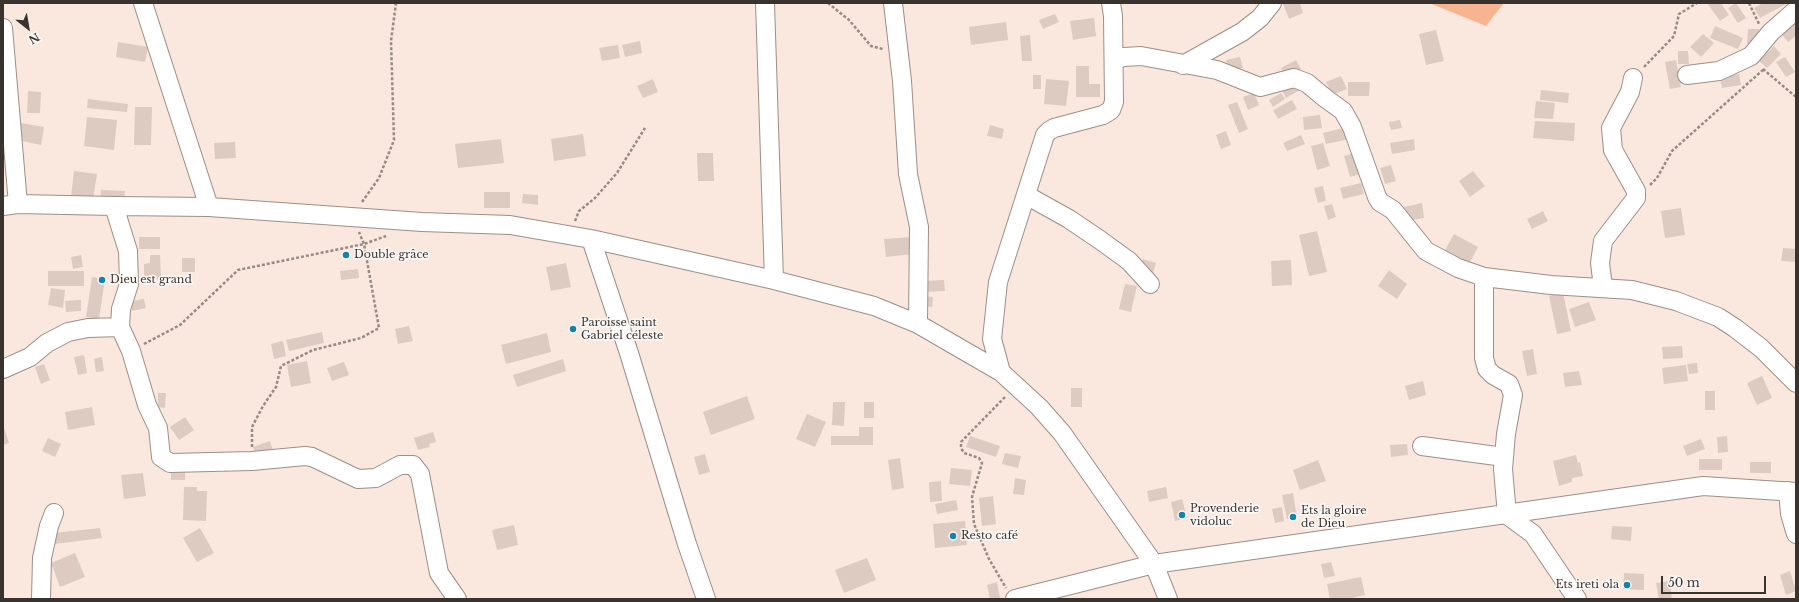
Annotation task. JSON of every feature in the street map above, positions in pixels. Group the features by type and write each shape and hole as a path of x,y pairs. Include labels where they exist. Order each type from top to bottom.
{"street":[{"path":"142,3 209,206"},
{"path":"765,3 774,280"},
{"path":"893,3 902,81 908,174 919,227 918,324"},
{"path":"1001,372 992,339 998,282 1045,135 1049,130 1103,115 1111,110 1114,102 1114,60 1111,3"},
{"path":"1183,65 1242,32 1260,18 1272,3"},
{"path":"1687,75 1719,71 1757,63 1771,32 1796,10"},
{"path":"3,28 11,205 209,206 354,218 510,225 591,238 774,280 874,306 918,324 1001,372 1039,407 1062,433 1154,564 1168,599"},
{"path":"1114,60 1124,57 1140,56 1217,70 1260,87 1294,78 1307,82 1343,111 1352,127 1372,188 1380,202 1393,210 1426,251 1458,268 1484,277 1551,285 1603,287 1632,290 1669,299 1718,317 1735,328 1761,348 1796,383"},
{"path":"1603,287 1600,263 1603,241 1636,198 1636,191 1613,150 1611,128 1630,92 1633,78"},
{"path":"1026,195 1069,219 1100,240 1129,261 1150,284"},
{"path":"114,206 128,251 129,284 121,309 120,327 131,351 147,405 158,428 161,457 164,461 170,463 252,461 305,456 358,479 376,478 400,465 413,465 420,474 439,573 457,599"},
{"path":"591,238 629,353 687,544 706,599"},
{"path":"1484,277 1484,358 1487,370 1509,384 1513,395 1506,434 1503,469 1507,515 1533,534 1576,599"},
{"path":"3,369 30,357 47,344 68,332 88,328 120,327"},
{"path":"1422,446 1504,456"},
{"path":"1011,596 1154,564 1703,486 1792,491 1790,514 1796,534"},
{"path":"1533,534 1540,510"},
{"path":"41,599 42,558 49,526 54,514"}],"path":[{"path":"252,461 252,427 263,406 276,388 281,366 294,358 313,350 361,338 379,328 364,244 354,218 379,178 394,140 391,41 396,3"},
{"path":"828,3 849,20 871,46 898,54"},
{"path":"1633,78 1674,36 1679,14 1697,3"},
{"path":"1749,3 1761,26 1771,32"},
{"path":"1636,198 1656,178 1672,151 1757,63 1796,98"},
{"path":"570,235 579,211 595,198 617,173 645,128"},
{"path":"131,351 180,325 238,270 364,244 393,233"},
{"path":"1011,596 989,559 974,524 972,497 982,463 979,458 964,454 961,448 962,442 1016,386"}],"shaded area":[{"path":"1429,3 1504,3 1486,26"}],"building":[{"path":"1300,3 1303,13 1289,19 1283,4"},
{"path":"1707,3 1721,3 1729,15 1720,21"},
{"path":"1736,3 1746,18 1738,23 1728,8"},
{"path":"1763,3 1788,3 1760,18 1754,8"},
{"path":"1055,14 1059,22 1043,29 1039,20"},
{"path":"1094,18 1096,36 1073,40 1070,21"},
{"path":"1794,20 1796,22 1796,36 1788,42 1779,31"},
{"path":"1006,22 1008,40 971,45 969,27"},
{"path":"1715,26 1743,38 1738,49 1710,38"},
{"path":"1748,29 1759,29 1759,44 1747,44"},
{"path":"1436,30 1444,61 1426,65 1419,34"},
{"path":"1703,34 1714,43 1701,57 1690,47"},
{"path":"1030,35 1032,61 1022,61 1020,36"},
{"path":"640,41 642,53 625,57 622,45"},
{"path":"118,42 148,47 145,62 116,57"},
{"path":"618,45 620,58 602,61 599,48"},
{"path":"1774,46 1781,54 1767,68 1759,61"},
{"path":"1678,51 1688,51 1689,64 1678,64"},
{"path":"1240,57 1243,68 1228,71 1226,60"},
{"path":"1785,57 1795,72 1786,77 1776,62"},
{"path":"1296,60 1301,69 1285,77 1281,68"},
{"path":"1676,60 1681,87 1670,89 1665,62"},
{"path":"1076,66 1089,66 1089,84 1100,84 1100,97 1076,97"},
{"path":"1739,74 1741,85 1722,88 1720,77"},
{"path":"1033,75 1041,75 1041,89 1033,89"},
{"path":"1341,76 1347,89 1332,95 1326,82"},
{"path":"653,79 658,92 643,98 637,86"},
{"path":"1046,79 1069,81 1066,106 1044,104"},
{"path":"1295,80 1300,90 1286,98 1281,88"},
{"path":"1348,82 1370,82 1369,96 1348,96"},
{"path":"1541,90 1569,93 1568,103 1540,100"},
{"path":"28,91 41,92 40,113 27,113"},
{"path":"1254,93 1259,105 1248,110 1243,97"},
{"path":"1281,93 1285,99 1273,107 1269,100"},
{"path":"88,99 128,104 127,112 87,108"},
{"path":"1292,100 1297,109 1278,119 1273,110"},
{"path":"1536,101 1555,103 1553,119 1534,118"},
{"path":"1237,102 1248,129 1239,133 1228,105"},
{"path":"135,107 152,107 151,145 134,145"},
{"path":"1320,115 1322,128 1304,130 1303,117"},
{"path":"87,117 117,120 114,150 84,146"},
{"path":"1400,120 1402,128 1391,130 1389,122"},
{"path":"1535,121 1575,123 1574,141 1533,138"},
{"path":"21,123 44,127 41,145 17,140"},
{"path":"990,125 1004,129 1002,139 987,136"},
{"path":"1347,127 1350,139 1326,144 1323,133"},
{"path":"1226,131 1231,145 1221,149 1216,135"},
{"path":"583,134 586,156 554,161 551,139"},
{"path":"1301,135 1305,144 1287,151 1283,143"},
{"path":"501,139 504,163 458,168 455,144"},
{"path":"1414,139 1415,150 1392,154 1390,143"},
{"path":"235,142 236,158 215,159 214,143"},
{"path":"1323,143 1330,166 1317,170 1311,146"},
{"path":"697,153 713,153 714,181 698,181"},
{"path":"1354,153 1360,174 1350,177 1344,156"},
{"path":"1391,165 1396,181 1385,184 1380,168"},
{"path":"74,171 97,174 93,199 71,196"},
{"path":"1473,171 1485,186 1470,197 1459,181"},
{"path":"1361,183 1364,194 1343,199 1340,188"},
{"path":"1323,186 1326,201 1318,203 1314,188"},
{"path":"101,190 125,191 124,201 100,200"},
{"path":"484,192 510,192 510,208 484,208"},
{"path":"523,194 538,195 538,205 522,203"},
{"path":"1422,203 1424,218 1406,221 1404,207"},
{"path":"1332,204 1336,217 1328,220 1324,206"},
{"path":"1681,208 1685,235 1665,238 1661,211"},
{"path":"1543,211 1548,221 1532,229 1527,219"},
{"path":"1317,231 1327,272 1309,276 1299,235"},
{"path":"1454,234 1478,247 1468,266 1444,252"},
{"path":"139,237 160,237 160,249 139,249"},
{"path":"911,237 912,254 886,257 884,239"},
{"path":"1783,248 1796,249 1796,262 1781,261"},
{"path":"81,255 83,267 73,269 71,257"},
{"path":"150,255 160,255 161,279 144,280 144,264 150,263"},
{"path":"182,258 195,258 195,272 182,272"},
{"path":"1143,259 1156,263 1153,273 1140,269"},
{"path":"1291,260 1292,285 1272,286 1271,261"},
{"path":"566,263 571,287 551,291 546,267"},
{"path":"358,269 359,278 341,280 340,271"},
{"path":"1389,270 1407,284 1397,299 1378,286"},
{"path":"48,271 84,271 84,286 48,286"},
{"path":"92,277 105,279 99,319 86,317"},
{"path":"944,280 945,291 924,292 923,281"},
{"path":"1125,284 1137,286 1131,312 1119,309"},
{"path":"51,288 65,290 63,308 48,305"},
{"path":"1563,293 1571,331 1557,334 1549,296"},
{"path":"921,296 933,297 932,307 920,306"},
{"path":"144,299 146,308 132,311 131,301"},
{"path":"81,300 81,311 66,312 65,301"},
{"path":"1589,302 1596,320 1575,327 1569,309"},
{"path":"409,326 413,341 398,344 395,329"},
{"path":"322,332 324,343 289,351 286,340"},
{"path":"547,333 551,352 506,364 501,345"},
{"path":"283,341 286,356 274,359 271,344"},
{"path":"1682,346 1683,358 1663,359 1662,347"},
{"path":"1533,349 1537,374 1527,376 1522,351"},
{"path":"84,355 87,373 78,375 74,357"},
{"path":"102,357 104,371 96,372 94,359"},
{"path":"563,359 566,371 517,387 513,375"},
{"path":"307,361 311,383 291,387 287,365"},
{"path":"344,362 349,375 332,381 327,368"},
{"path":"1697,363 1698,373 1689,374 1687,364"},
{"path":"44,364 50,380 41,384 35,367"},
{"path":"1686,365 1688,381 1664,384 1662,368"},
{"path":"1579,371 1582,385 1565,387 1563,373"},
{"path":"1762,376 1772,398 1757,405 1747,383"},
{"path":"1423,381 1426,395 1409,400 1405,386"},
{"path":"1071,388 1082,388 1082,407 1071,407"},
{"path":"1705,391 1715,391 1715,410 1705,410"},
{"path":"158,393 166,393 165,408 158,407"},
{"path":"747,396 755,419 711,435 703,412"},
{"path":"833,402 845,402 844,426 832,425"},
{"path":"864,402 874,402 874,418 864,418"},
{"path":"92,407 95,425 68,430 65,412"},
{"path":"807,414 826,422 815,447 796,439"},
{"path":"185,417 194,430 179,440 170,427"},
{"path":"3,424 9,443 3,445"},
{"path":"859,427 873,427 873,445 831,445 831,436 859,436"},
{"path":"433,432 436,442 429,444 430,447 418,450 414,438"},
{"path":"970,436 1000,446 996,457 966,447"},
{"path":"1727,436 1728,452 1718,453 1717,437"},
{"path":"48,438 61,444 55,457 42,451"},
{"path":"1701,439 1705,449 1687,456 1683,446"},
{"path":"270,441 273,450 257,456 253,447"},
{"path":"1407,444 1408,455 1391,457 1390,445"},
{"path":"1005,453 1021,456 1018,468 1002,464"},
{"path":"705,454 710,472 699,475 694,457"},
{"path":"1576,455 1578,463 1580,462 1583,476 1572,478 1572,482 1559,486 1553,461"},
{"path":"900,458 904,488 892,490 888,460"},
{"path":"1699,459 1722,459 1722,470 1699,470"},
{"path":"1318,460 1326,481 1300,490 1293,470"},
{"path":"1750,462 1771,462 1771,473 1750,473"},
{"path":"951,468 972,470 970,486 949,484"},
{"path":"171,471 185,471 185,480 171,480"},
{"path":"143,473 146,496 124,499 121,475"},
{"path":"1015,478 1026,480 1024,495 1013,494"},
{"path":"941,481 942,501 930,502 929,482"},
{"path":"184,487 197,487 197,491 207,491 206,521 183,520"},
{"path":"1166,487 1168,498 1149,502 1147,491"},
{"path":"1293,493 1297,517 1287,519 1282,495"},
{"path":"993,496 996,524 982,526 979,498"},
{"path":"1182,499 1187,518 1175,521 1171,502"},
{"path":"956,500 958,510 937,514 935,504"},
{"path":"1282,507 1284,521 1275,523 1272,509"},
{"path":"965,521 967,545 935,548 933,524"},
{"path":"514,525 518,545 497,550 492,530"},
{"path":"1612,526 1632,527 1631,541 1611,539"},
{"path":"100,528 102,538 55,544 54,533"},
{"path":"200,528 214,553 197,562 183,538"},
{"path":"75,553 85,577 60,587 51,563"},
{"path":"867,558 876,580 844,593 835,570"},
{"path":"1331,562 1335,576 1324,578 1321,564"},
{"path":"1790,571 1796,591 1786,595 1780,575"},
{"path":"1624,573 1644,574 1644,590 1623,589"},
{"path":"1361,577 1365,595 1347,599 1330,599 1327,584"},
{"path":"1670,581 1672,599 1659,599 1656,583"},
{"path":"997,582 1000,598 990,599 987,585"}],"place":[{"name":"Double grâce","path":"346,255"},
{"name":"Dieu est grand","path":"102,280"},
{"name":"Paroisse saint Gabriel céleste","path":"573,329"},
{"name":"Provenderie vidoluc","path":"1182,515"},
{"name":"Ets la gloire de Dieu","path":"1293,517"},
{"name":"Resto café","path":"953,536"},
{"name":"Ets ireti ola","path":"1627,585"}]}
